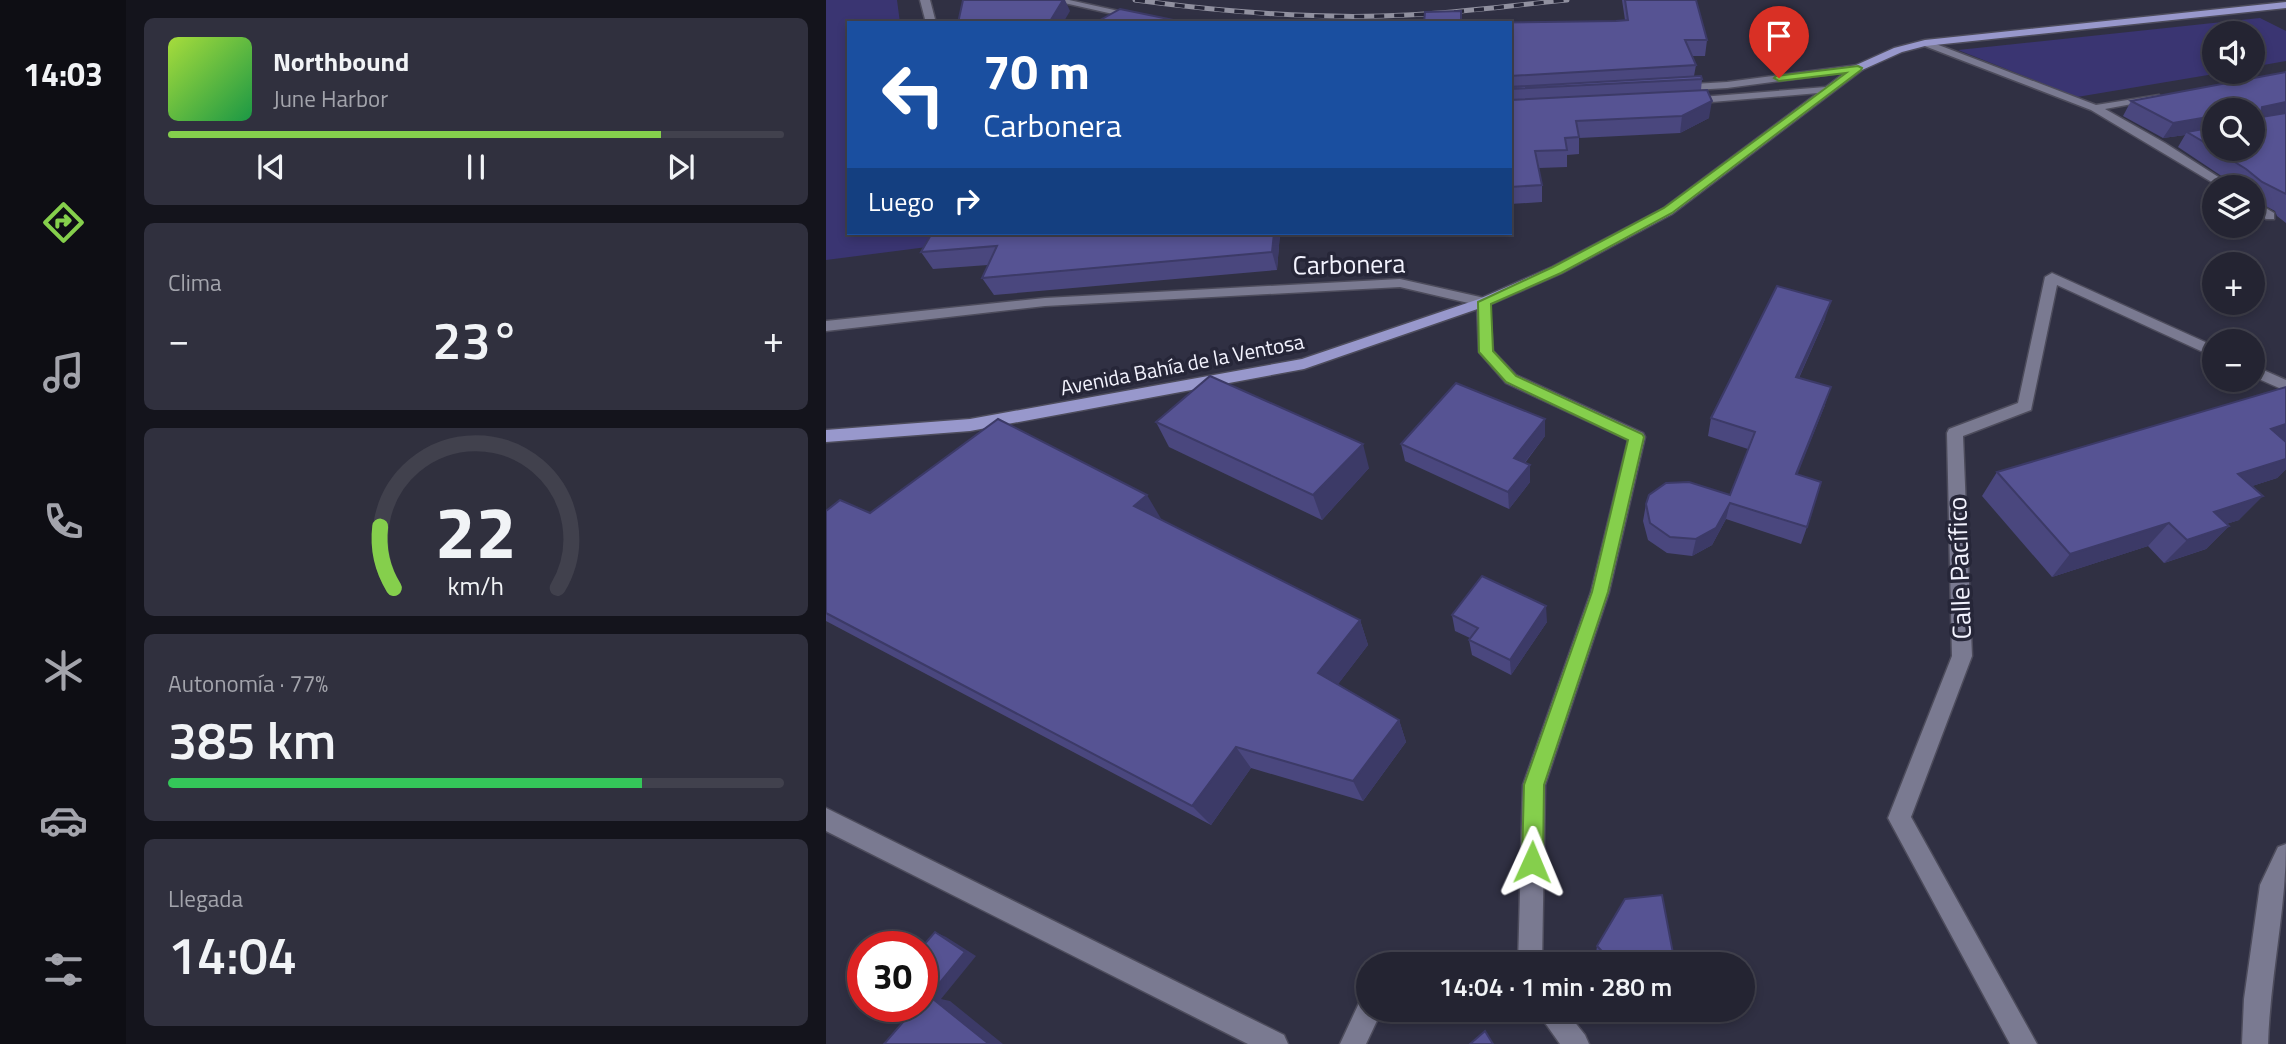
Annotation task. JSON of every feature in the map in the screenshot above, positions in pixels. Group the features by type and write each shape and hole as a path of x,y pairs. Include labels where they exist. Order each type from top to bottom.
{"main road":[{"name":"Avenida Bahía de la Ventosa","path":"826,436 970,425 1304,364 1484,302 1557,270 1668,211 1826,90 1858,68 1898,50 1925,43 2286,5"}],"street":[{"path":"925,0 930,21"},
{"path":"1056,0 1158,21"},
{"path":"1925,43 2095,108 2209,175"},
{"path":"1659,89 1727,85 1858,68"},
{"path":"1671,102 1826,90"},
{"path":"2095,108 2163,96"},
{"path":"2161,145 2174,142"},
{"path":"2265,213 2270,216"},
{"name":"Calle Pacífico","path":"2024,1044 1899,818 1962,656 1955,433 2025,406 2052,277 2202,346"},
{"name":"Carbonera","path":"826,326 1045,302 1400,283 1484,302"},
{"path":"1484,302 1486,352 1511,379 1636,437 1600,592 1534,785 1530,952"},
{"path":"2265,376 2286,386"},
{"path":"826,819 1275,1044"},
{"path":"2255,1044 2257,999 2272,886 2286,855"},
{"path":"1353,1044 1363,1022"},
{"path":"1559,1022 1576,1044"}],"shaded area":[{"path":"826,0 897,0 900,21 847,21 847,235 933,235 935,246 826,260"},
{"path":"2260,18 2286,31 2286,61 2265,65 2265,21 2232,21"},
{"path":"2202,24 2202,76 2077,97 1958,50"}],"building":[{"path":"963,0 1063,0 1050,21 958,21"},
{"path":"1625,0 1696,0 1707,40 1685,40 1696,65 1512,76 1512,22 1628,20"},
{"path":"1120,9 1178,21 1099,21"},
{"path":"1461,11 1461,21 1424,21 1425,12"},
{"path":"2286,72 2286,102 2265,106 2265,98 2202,98 2202,118 2173,123 2131,101 2222,84 2265,84 2265,76"},
{"path":"1701,76 1702,79 1512,89"},
{"path":"1707,90 1712,101 1682,116 1576,121 1579,137 1565,138 1567,150 1535,151 1542,185 1512,187 1512,100"},
{"path":"2286,113 2286,194 2265,184 2265,175 2253,175 2233,161 2265,161 2265,116"},
{"path":"2202,129 2202,141 2187,132"},
{"path":"931,235 1274,235 1272,252 982,278 997,246 921,252"},
{"path":"1777,286 1831,301 1796,377 1831,387 1796,474 1821,482 1807,527 1730,503 1716,528 1696,539 1670,537 1650,523 1646,504 1649,495 1666,483 1689,482 1730,495 1755,432 1711,418"},
{"path":"1210,376 1363,444 1313,495 1156,422"},
{"path":"1456,383 1545,419 1514,458 1530,465 1508,492 1401,444"},
{"path":"2286,387 2286,424 2271,429 2286,442 2286,459 2238,474 2263,496 2214,512 2229,526 2187,540 2169,523 2070,554 1997,472"},
{"path":"998,419 1147,495 1134,506 1360,620 1318,673 1399,720 1353,781 1236,747 1192,806 826,613 826,511 840,500 870,513"},
{"path":"1482,576 1546,606 1510,660 1469,640 1478,628 1452,615"},
{"path":"1662,895 1673,952 1603,952 1597,946 1625,899"},
{"path":"938,934 965,952 938,985"},
{"path":"938,1003 989,1044 884,1044 903,1022 938,1022"},
{"path":"1485,1031 1493,1044 1470,1044"}],"railway":[{"path":"1135,0 1305,16 1427,14 1567,0"}],"route":[{"path":"1532,862 1534,785 1600,592 1636,437 1511,379 1486,352 1484,302 1557,270 1668,211 1858,68 1779,78"}]}
